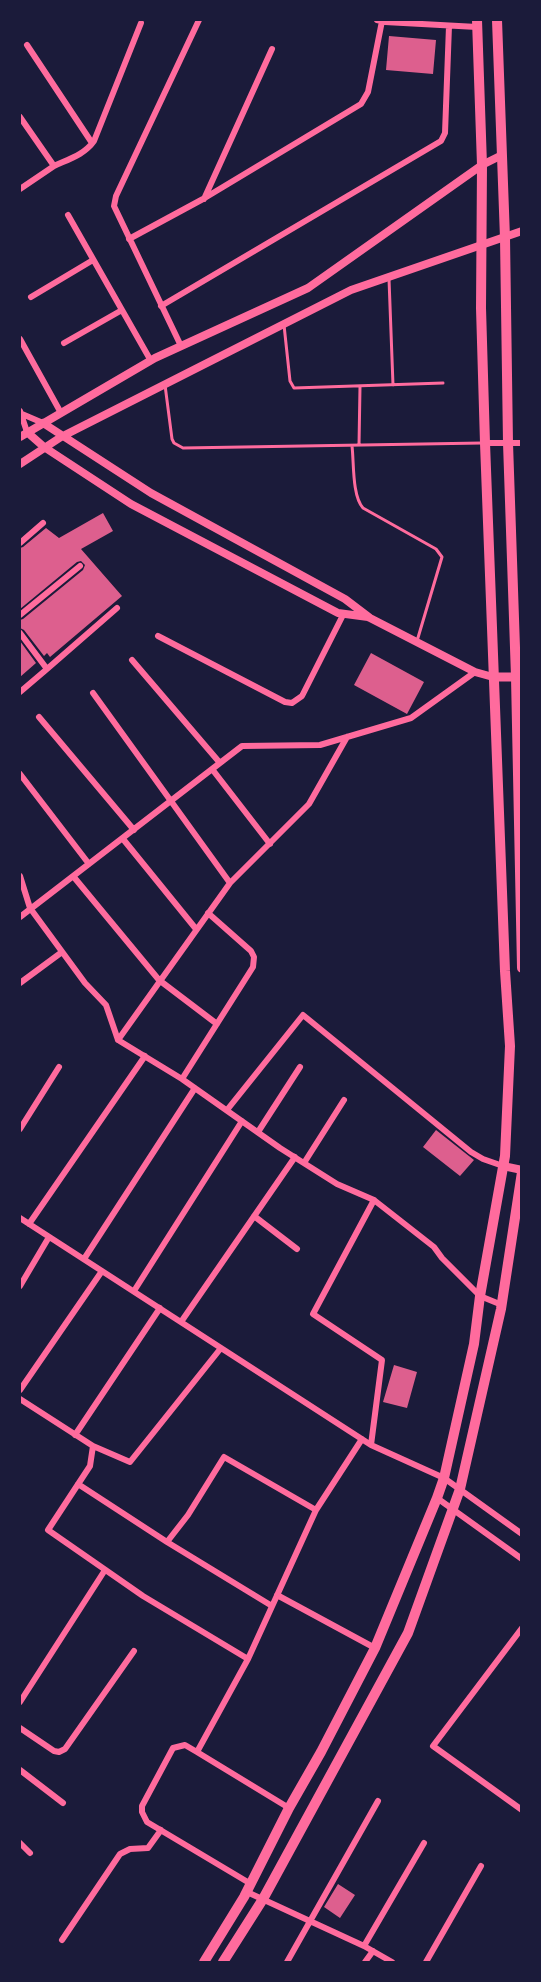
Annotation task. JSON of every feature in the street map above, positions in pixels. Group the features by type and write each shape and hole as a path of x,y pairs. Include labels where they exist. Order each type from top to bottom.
{"main road":[{"path":"497,20 505,238 508,443 519,677 521,961"},
{"path":"204,1962 249,1888 375,1648 437,1498 444,1478 474,1344 503,1166 507,1133 510,1046 505,971 485,443 481,308 482,165 477,23"},
{"path":"493,676 519,677"},
{"path":"223,1962 263,1899 400,1650 454,1510 502,1305 522,1171"}],"street":[{"path":"181,346 115,212 115,201 200,20"},
{"path":"129,239 203,199 360,104 368,92 379,20 449,26 477,23"},
{"path":"20,189 54,166 81,154 92,143 141,23"},
{"path":"161,306 441,141 445,133 449,26"},
{"path":"27,45 92,143"},
{"path":"203,199 272,49"},
{"path":"20,117 54,166"},
{"path":"23,435 151,361 308,288 482,165 502,155"},
{"path":"68,215 151,361"},
{"path":"20,464 61,437 351,290 522,231"},
{"path":"31,297 93,260"},
{"path":"64,343 122,310"},
{"path":"20,339 61,413"},
{"path":"21,412 43,423 61,437 151,493 345,599 370,618 476,672 493,676"},
{"path":"21,412 23,435"},
{"path":"23,435 131,504 343,615 370,618"},
{"path":"485,443 522,443"},
{"path":"20,543 43,523"},
{"path":"20,615 80,566"},
{"path":"20,692 117,608"},
{"path":"158,636 285,702 292,703 302,696 343,615"},
{"path":"20,633 47,669"},
{"path":"132,660 220,763"},
{"path":"20,917 242,746 320,744 411,718 476,672"},
{"path":"93,693 230,883"},
{"path":"39,717 134,831"},
{"path":"118,1040 230,883 309,804 346,737"},
{"path":"212,770 270,844"},
{"path":"20,774 89,864"},
{"path":"123,839 196,929"},
{"path":"20,876 30,908 85,983 106,1005 118,1040 182,1078 337,1184 374,1200 434,1247 480,1296 502,1305"},
{"path":"73,876 159,980 217,1024"},
{"path":"182,1078 253,967 254,961 251,951 208,913"},
{"path":"20,984 62,952"},
{"path":"227,1110 303,1015 471,1152 483,1159 522,1171"},
{"path":"29,1224 145,1056"},
{"path":"20,1129 59,1067"},
{"path":"258,1132 300,1067"},
{"path":"84,1259 195,1088"},
{"path":"304,1163 344,1100"},
{"path":"134,1291 243,1121"},
{"path":"182,1322 295,1157"},
{"path":"371,1445 382,1360 313,1314 374,1200"},
{"path":"254,1216 297,1249"},
{"path":"20,1218 371,1445 444,1478 522,1534"},
{"path":"20,1286 49,1237"},
{"path":"20,1390 102,1271"},
{"path":"75,1435 160,1308"},
{"path":"20,1399 93,1446 130,1462 221,1348"},
{"path":"197,1752 248,1659 316,1510 362,1439"},
{"path":"93,1446 90,1466 48,1530 143,1596 248,1659"},
{"path":"167,1542 188,1515 224,1457 316,1510"},
{"path":"78,1484 272,1606"},
{"path":"437,1498 522,1559"},
{"path":"20,1702 105,1570"},
{"path":"277,1595 375,1648"},
{"path":"522,1628 433,1746 522,1810"},
{"path":"20,1728 54,1751 59,1752 65,1749 134,1651"},
{"path":"289,1808 185,1745 173,1748 142,1806 142,1812 147,1822 263,1899 364,1946 392,1962"},
{"path":"20,1770 63,1803"},
{"path":"287,1962 378,1801"},
{"path":"62,1940 120,1854 130,1850 148,1848 160,1830"},
{"path":"20,1843 30,1853"},
{"path":"364,1946 424,1843"},
{"path":"426,1962 481,1866"},
{"path":"365,1962 373,1951"}],"lane":[{"path":"389,278 393,385"},
{"path":"284,323 290,381 294,388 443,383"},
{"path":"165,383 171,439 178,446 485,443"},
{"path":"359,445 360,386"},
{"path":"352,446 356,495 359,504 436,549 442,557 417,641"}],"building":[{"path":"389,36 436,40 433,74 386,70"},
{"path":"103,513 113,531 81,549 122,596 50,657 47,653 44,656 20,628 20,620 83,570 85,565 81,561 77,562 20,609 20,548 46,528 59,538"},
{"path":"20,641 36,663 20,677"},
{"path":"371,653 424,682 407,714 354,685"},
{"path":"436,1130 474,1160 460,1176 423,1147"},
{"path":"394,1365 417,1372 407,1408 383,1402"},
{"path":"338,1884 355,1895 340,1918 324,1907"}]}
